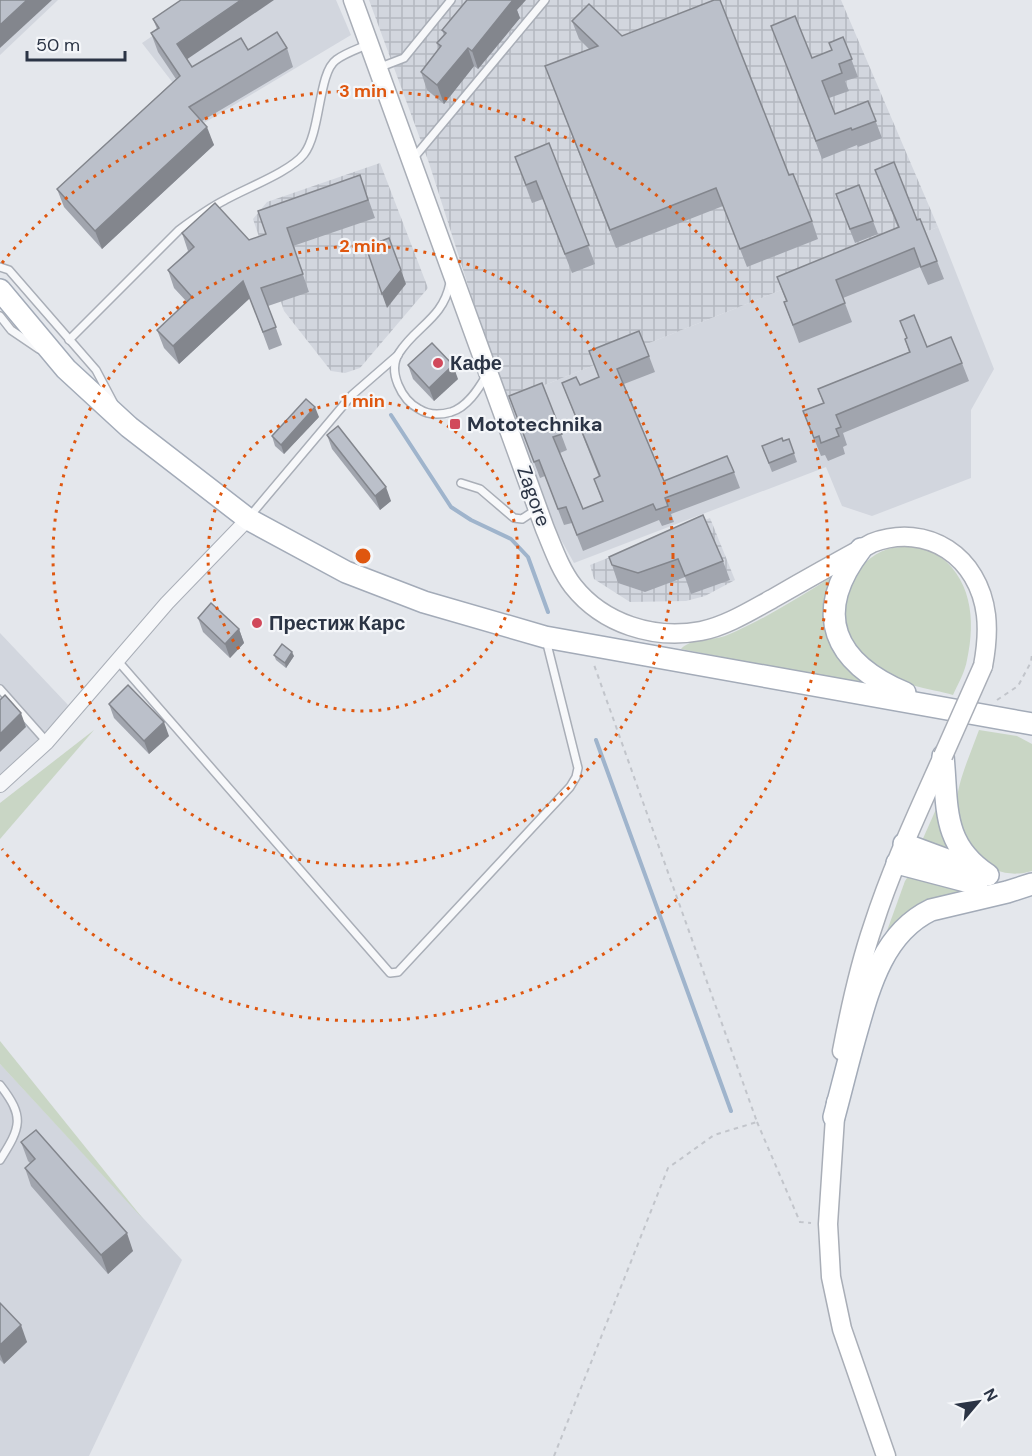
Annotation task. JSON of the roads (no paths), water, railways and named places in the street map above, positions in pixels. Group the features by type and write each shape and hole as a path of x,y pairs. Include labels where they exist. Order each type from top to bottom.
{"main road":[{"name":"Zagore","path":"352,0 539,508 563,569 586,599 602,613 621,623 640,629 659,632 701,631 742,615 861,549 886,538 914,536 937,543 959,558 975,581 984,605 987,632 983,666 900,853 873,924 861,966 842,1055 834,1117 828,1224 831,1277 842,1329 886,1456"},
{"path":"0,290 66,369 124,423 248,519 346,572 424,602 545,637 1032,724"},
{"path":"861,549 842,576 835,602 835,625 842,647 857,665 874,678 936,706"},
{"path":"974,714 1032,737"},
{"path":"944,756 948,815 954,837 972,865 988,875"},
{"path":"900,853 988,875 1021,887"},
{"path":"900,853 1021,887"},
{"path":"834,1117 869,988 879,965 895,940 911,923 931,910 1021,887"}],"street":[{"path":"0,784 47,742 167,603 248,519"}],"lane":[{"path":"378,68 404,58 452,0"},
{"path":"411,161 544,0"},
{"path":"69,340 179,230 199,214 289,167 304,154 315,133 328,70 335,60 369,44"},
{"path":"0,267 9,270 96,370 124,423"},
{"path":"248,519 352,395 398,355 436,314 447,297 452,272"},
{"path":"0,316 12,330 66,369"},
{"path":"398,355 396,376 399,387 411,404 429,414 452,412 477,389 489,372"},
{"path":"461,483 480,489 514,518 522,519 539,508"},
{"path":"117,660 390,973 394,973 398,972 555,804 576,777 578,768 545,637"},
{"path":"0,689 47,742"},
{"path":"0,1084 12,1100 18,1119 14,1138 0,1160"}],"waterway":[{"path":"391,415 451,507 471,520 511,539 528,557 548,612"},
{"path":"596,740 731,1111"}],"place":[{"name":"Кафе","path":"438,363"},
{"name":"Mototechnika","path":"455,424"},
{"name":"Престиж Карс","path":"257,623"}]}
